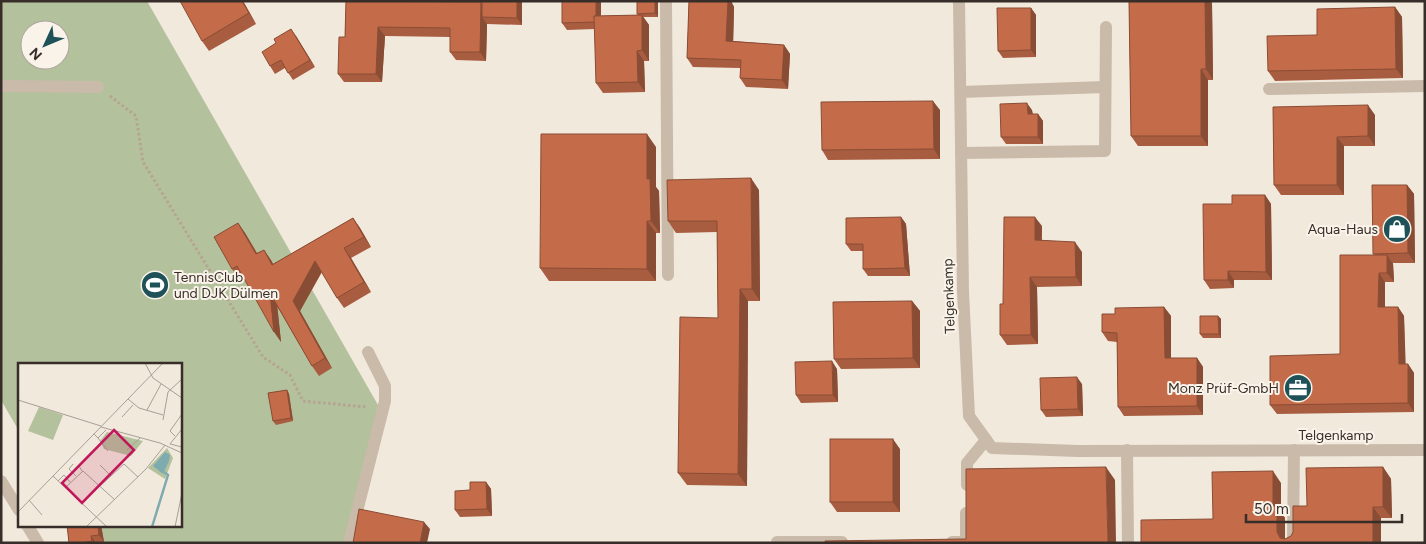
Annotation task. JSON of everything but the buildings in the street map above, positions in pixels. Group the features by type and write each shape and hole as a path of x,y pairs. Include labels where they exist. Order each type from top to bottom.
{"street":[{"path":"666,1 668,275"},
{"name":"Telgenkamp","path":"960,1 963,291 969,416 992,448 1425,450"},
{"path":"961,153 1105,151 1106,26"},
{"path":"1,86 98,87"},
{"path":"1269,90 1425,86"},
{"path":"961,92 1105,87"},
{"path":"349,543 383,405 385,386 368,352"},
{"path":"936,542 966,542 967,463 986,440"},
{"path":"1127,450 1128,543"},
{"path":"1293,543 1294,450"},
{"path":"1,481 18,508"},
{"path":"29,526 38,543"},
{"path":"777,542 857,542"}],"path":[{"path":"98,87 136,116 143,162 263,357 290,375 303,401 368,406 383,405"}],"green space":[{"name":"TennisClub und DJK Dülmen","path":"1,1 147,1 386,419 349,543 81,543 72,526 181,526 181,363 18,363 18,429 1,400"}],"place":[{"name":"Aqua-Haus","path":"1397,229"},
{"name":"TennisClub und DJK Dülmen","path":"155,285"},
{"name":"Monz Prüf-GmbH","path":"1298,388"}]}
